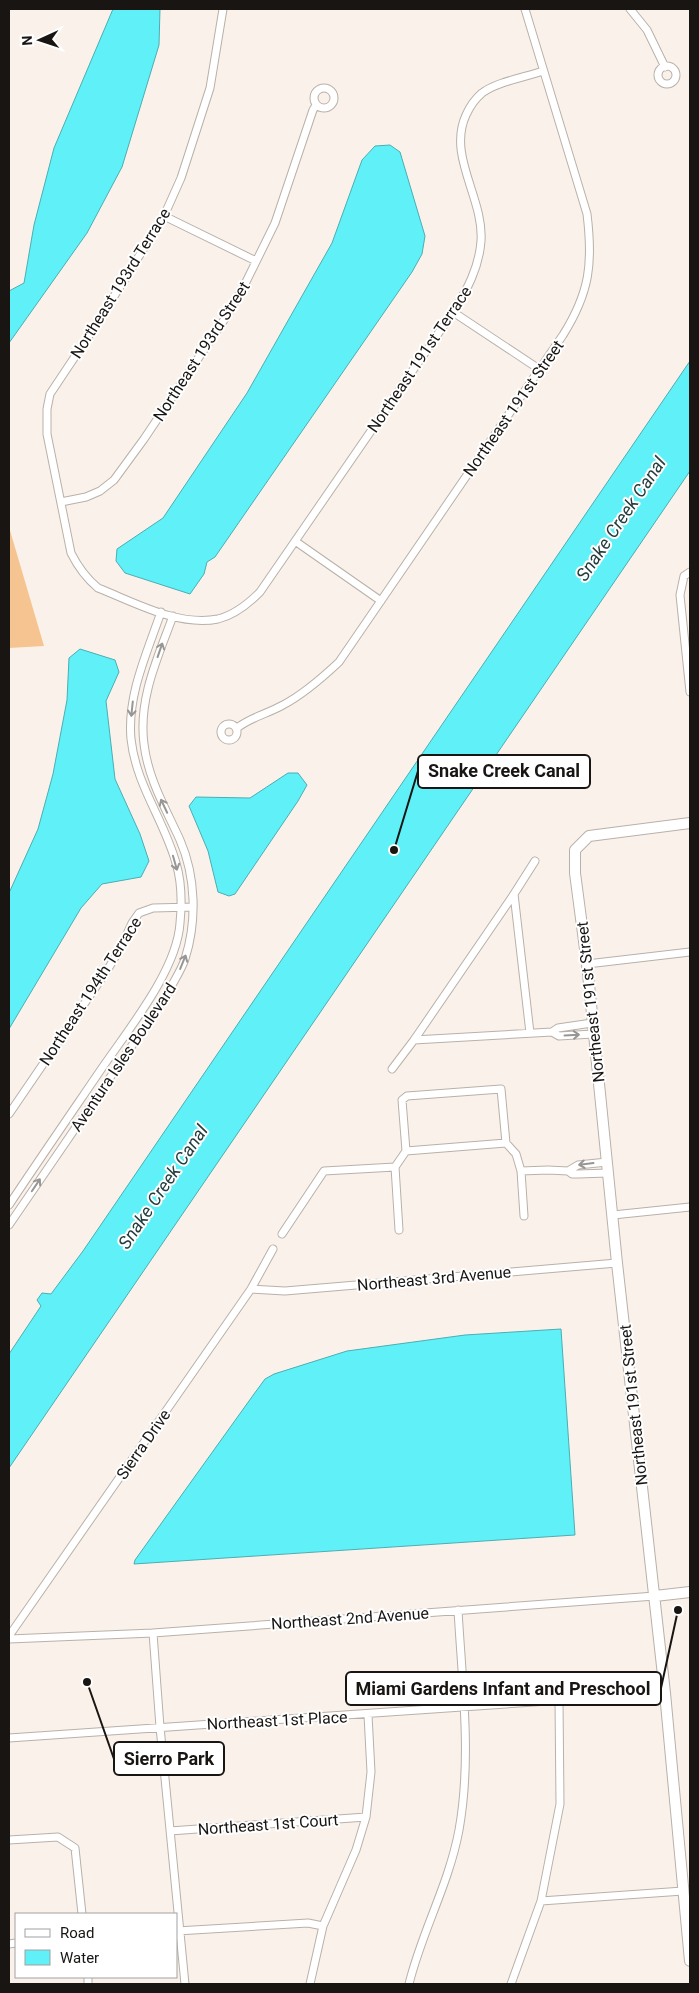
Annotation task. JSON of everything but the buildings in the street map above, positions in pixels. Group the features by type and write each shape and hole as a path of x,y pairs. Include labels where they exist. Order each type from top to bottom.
{"street":[{"name":"Northeast 193rd Terrace","path":"61,502 47,434 47,409 50,394 98,322 164,216 181,178 210,88 223,9"},
{"name":"Northeast 191st Street","path":"236,728 248,719 282,706 326,675 339,662 539,369 573,318 581,301 590,266 591,249 587,214 525,9"},
{"path":"630,9 647,30 665,67"},
{"name":"Northeast 191st Terrace","path":"61,502 71,553 78,568 98,588 172,616 192,620 218,619 228,616 250,602 260,592 468,289 475,272 481,240 475,198 461,154 459,139 463,121 471,104 490,88 543,71"},
{"name":"Northeast 193rd Street","path":"61,502 100,491 114,480 228,314 274,223 316,105"},
{"path":"164,216 256,261"},
{"path":"453,312 539,369"},
{"path":"295,541 381,601"},
{"path":"687,574 680,595 690,692"},
{"name":"Aventura Isles Boulevard","path":"9,1205 148,1001 172,959 180,925 181,907 181,891 176,864 141,781 131,738 131,713 134,693 161,612"},
{"name":"Aventura Isles Boulevard","path":"9,1225 168,993 184,961 192,929 194,907 188,863 181,842 147,765 143,743 144,704 147,688 172,616"},
{"name":"Northeast 191st Street","path":"690,823 590,836 575,850 575,873 587,964 617,1263 665,1693 690,1961"},
{"path":"392,1069 414,1040 535,861"},
{"path":"514,894 530,1033"},
{"name":"Northeast 194th Terrace","path":"9,1114 108,969 139,913 153,908 194,907"},
{"path":"587,964 690,952"},
{"path":"414,1040 552,1032 558,1036 593,1029"},
{"path":"399,1230 395,1167 406,1151 402,1100 407,1096 501,1089 506,1143 516,1154 521,1171 524,1216"},
{"path":"406,1151 506,1143"},
{"path":"521,1171 568,1171 578,1165 607,1162"},
{"path":"282,1234 324,1171 395,1167"},
{"path":"568,1171 572,1174 608,1174"},
{"path":"613,1215 690,1207"},
{"name":"Sierra Drive","path":"9,1638 251,1289 273,1249"},
{"name":"Northeast 3rd Avenue","path":"251,1289 285,1291 617,1263"},
{"name":"Northeast 2nd Avenue","path":"9,1638 153,1633 690,1592"},
{"path":"408,1984 414,1963 446,1881 459,1830 465,1785 464,1708 458,1610"},
{"path":"153,1633 177,1913"},
{"name":"Northeast 1st Place","path":"9,1738 368,1715 665,1693"},
{"path":"510,1984 541,1901 560,1804 559,1700"},
{"path":"310,1984 323,1926 356,1850 366,1817 371,1772 368,1715"},
{"name":"Northeast 1st Court","path":"170,1832 366,1817"},
{"path":"9,1840 58,1837 74,1848 82,1913"},
{"path":"541,1901 683,1891"},
{"path":"185,1984 178,1931 308,1923 323,1926"}],"shaded area":[{"path":"9,527 44,646 9,648"}],"water":[{"path":"113,9 160,9 159,45 122,167 87,233 9,343 9,291 24,283 34,225 54,148"},
{"path":"390,145 400,152 425,236 422,254 412,272 215,557 207,562 204,574 190,594 125,573 116,561 117,549 163,518 247,393 332,243 362,160 375,146"},
{"name":"Snake Creek Canal","path":"690,361 690,471 9,1468 9,1354 41,1306 37,1300 42,1293 51,1294 83,1251"},
{"path":"80,649 115,660 119,672 106,701 115,779 140,834 149,861 141,877 102,884 81,908 9,1029 9,893 38,829 53,774 67,700 69,658"},
{"path":"288,773 298,773 307,785 298,801 235,894 229,896 218,892 208,851 189,806 196,797 250,798"},
{"path":"561,1329 575,1535 134,1564 265,1379 274,1374 347,1351 465,1335"}],"place":[{"name":"Snake Creek Canal","path":"394,850"},
{"name":"Miami Gardens Infant and Preschool","path":"678,1610"},
{"name":"Sierro Park","path":"87,1682"}]}
